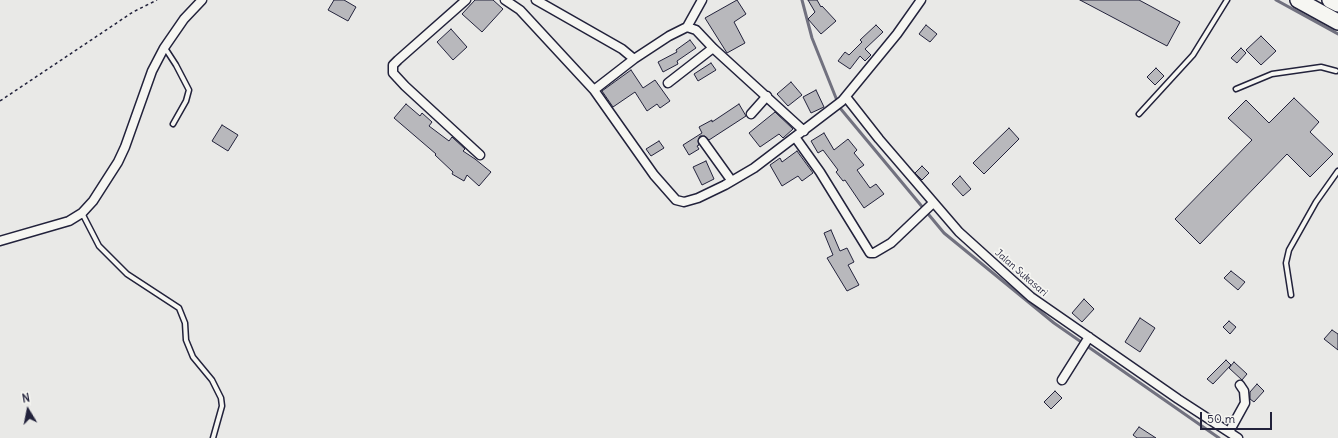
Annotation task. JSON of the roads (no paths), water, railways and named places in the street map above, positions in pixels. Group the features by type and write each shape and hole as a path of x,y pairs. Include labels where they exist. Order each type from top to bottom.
{"highway":[{"path":"1298,0 1338,22"},
{"path":"1330,0 1338,4"}],"street":[{"path":"0,241 69,221 82,213 93,201 118,162 125,147 152,71 164,48 184,19 202,0"},
{"path":"466,0 398,60 393,66 393,73 405,86 480,155"},
{"path":"505,0 520,10 594,90 654,175 676,200 684,202 698,198 754,168 844,99 897,34 921,0"},
{"path":"536,0 622,49 634,58"},
{"path":"594,90 634,58 669,36 687,27 702,0"},
{"path":"687,27 696,30 713,48 804,131"},
{"path":"668,83 713,48"},
{"path":"751,114 767,96"},
{"name":"Jalan Sukasari","path":"844,99 931,204 959,232 1031,297 1088,338 1238,438"},
{"path":"795,137 820,172 870,253 874,253 890,243 931,204"},
{"path":"703,141 731,180"},
{"path":"1062,380 1088,338"},
{"path":"1229,432 1245,403 1244,391 1240,385"}],"lane":[{"path":"1139,114 1194,55 1226,0"},
{"path":"164,48 176,65 189,90 186,101 173,124"},
{"path":"1236,89 1272,74 1321,67 1337,70"},
{"path":"1291,295 1286,263 1289,250 1316,202 1338,171"},
{"path":"82,213 99,246 108,256 127,274 179,308 185,323 186,340 193,357 212,380 221,398 222,406 213,438"}],"waterway":[{"path":"802,0 812,38 840,108 944,233 1054,323 1219,438"},
{"path":"1276,0 1338,34"}]}
